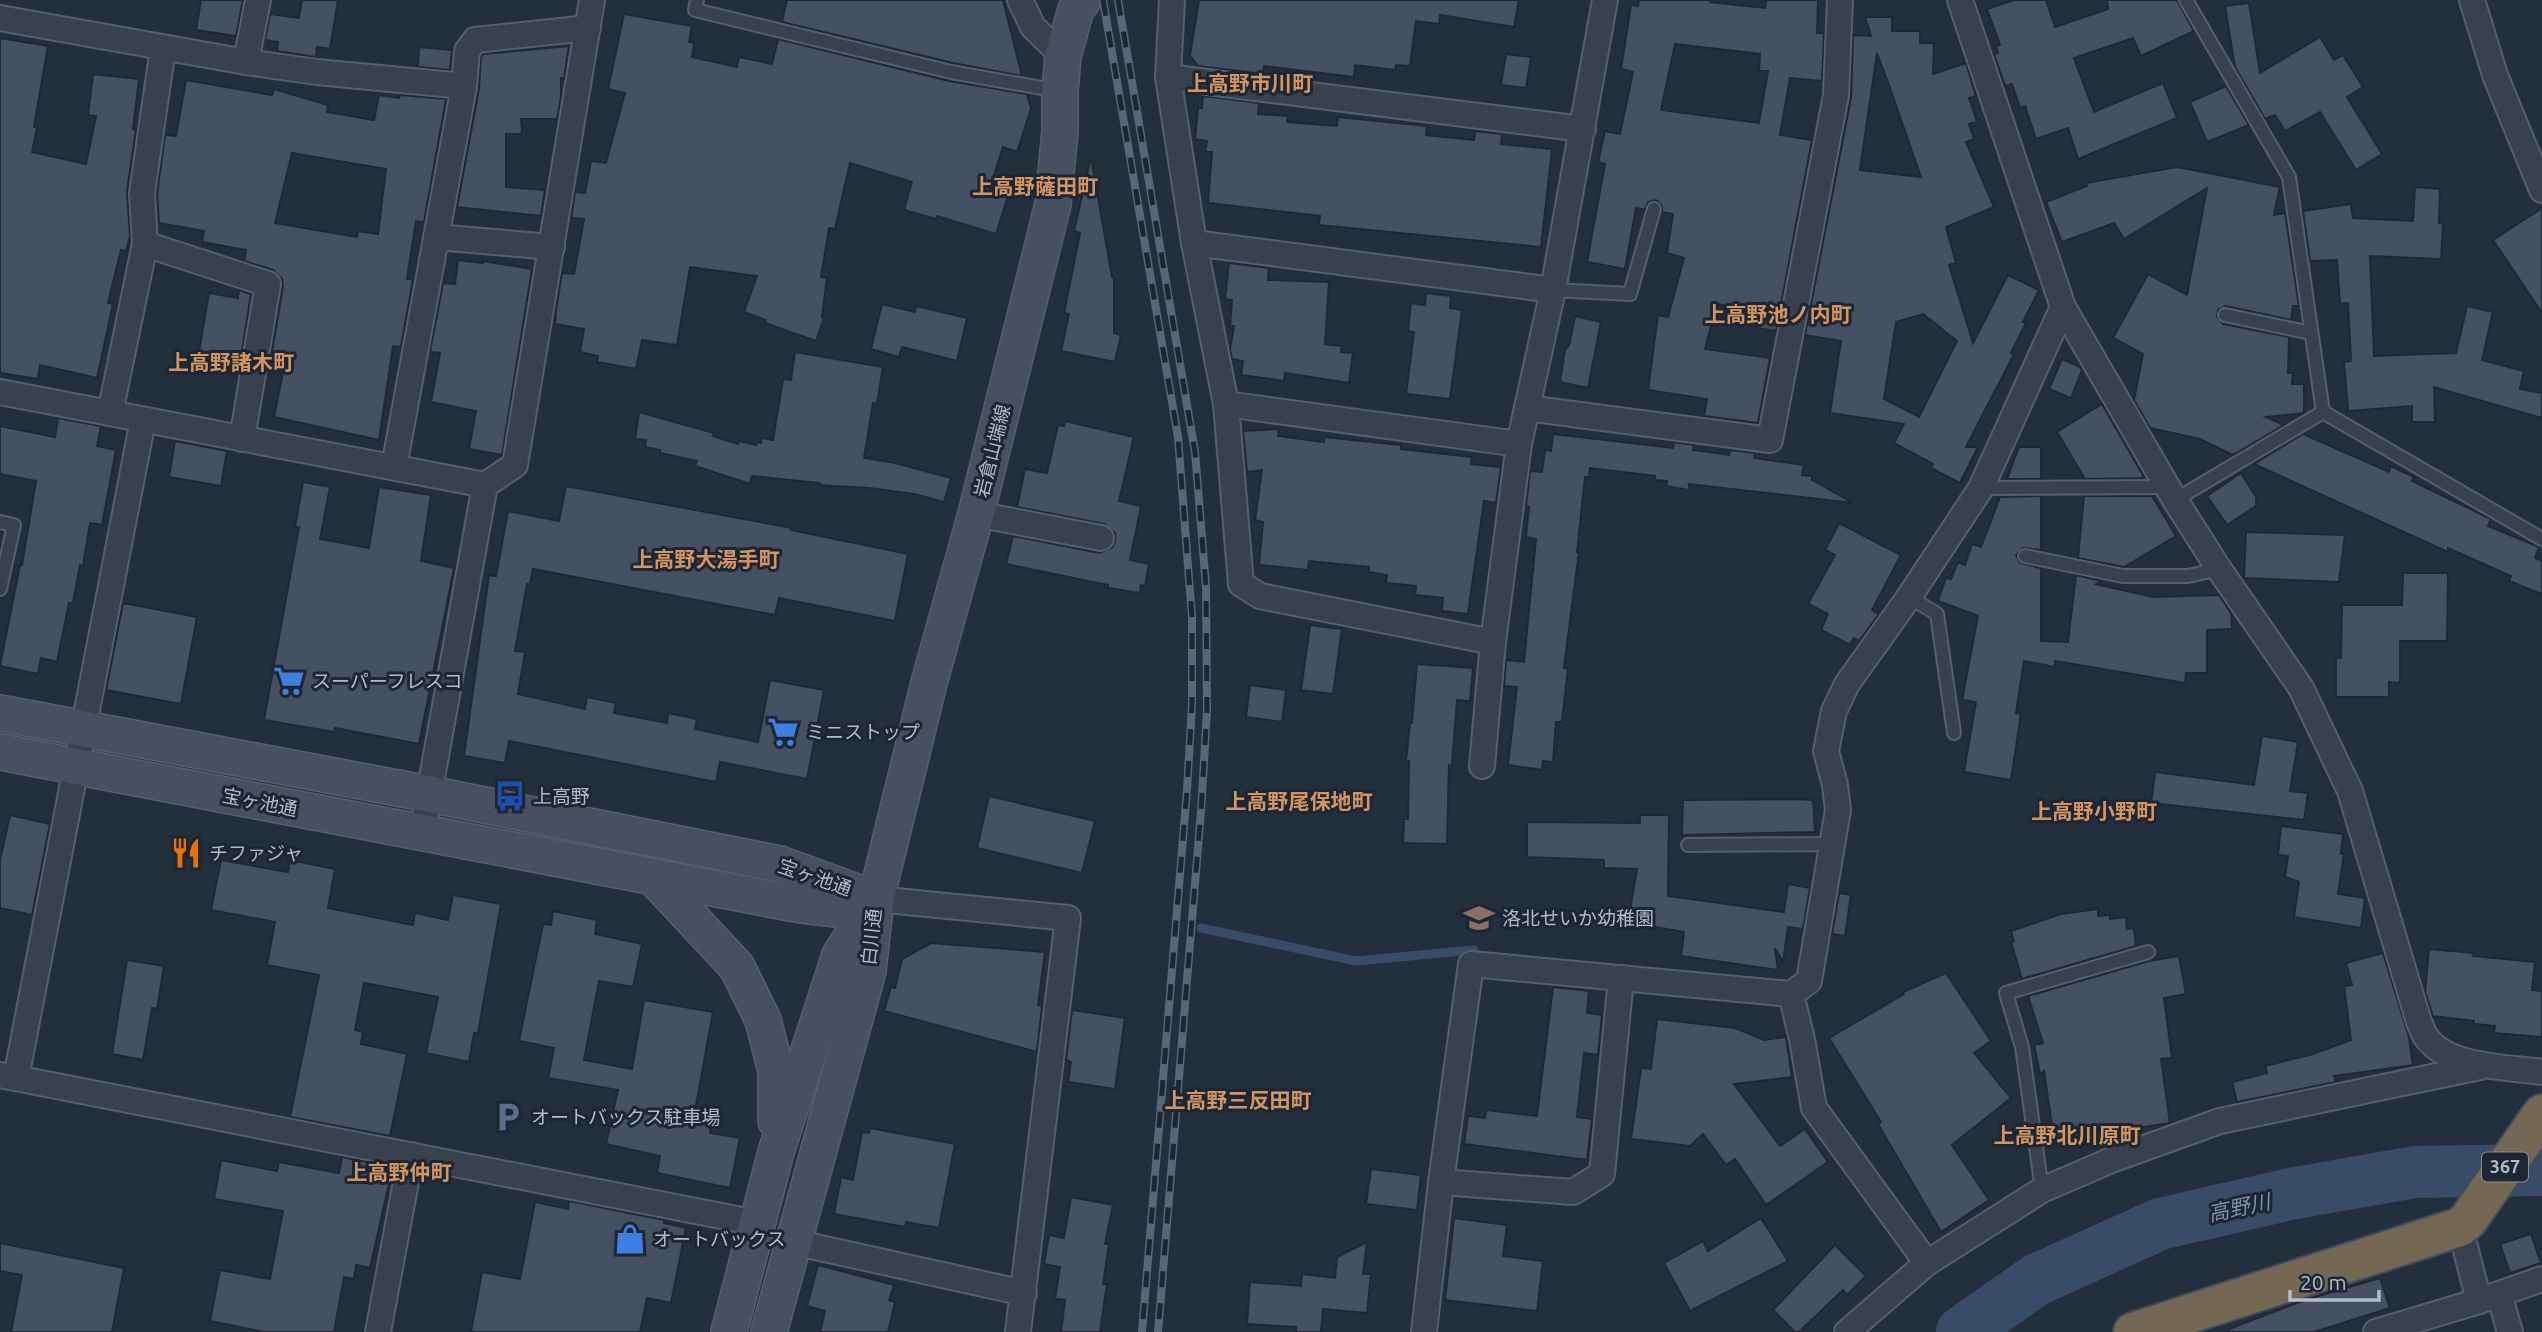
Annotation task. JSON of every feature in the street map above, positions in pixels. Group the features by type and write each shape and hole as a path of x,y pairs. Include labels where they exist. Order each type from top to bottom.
{"highway":[{"name":"367","path":"2464,1223 2542,1114"},
{"path":"2133,1332 2464,1223"}],"street":[{"path":"246,62 258,0"},
{"path":"0,393 485,485 515,466 592,0"},
{"path":"1020,0 1033,27 1063,56"},
{"name":"岩倉山端線","path":"876,899 1053,204 1063,56 1076,9 1083,0"},
{"path":"1172,0 1168,77 1194,243 1226,404 1241,584 1260,597 1493,642"},
{"path":"1482,766 1493,642 1519,444 1553,289 1605,0"},
{"path":"1527,408 1770,440 1836,95 1840,0"},
{"path":"1960,0 2063,307 2171,493 2219,569 2301,688 2350,791 2419,1022 2426,1037 2443,1053 2458,1060 2542,1072"},
{"path":"2472,0 2495,75 2542,190"},
{"path":"0,18 246,62 317,72 464,86"},
{"path":"394,467 464,86 467,51 475,40 588,28"},
{"path":"110,413 145,244 142,193 163,48"},
{"path":"1168,77 1583,129"},
{"path":"436,237 552,247"},
{"path":"1194,243 1553,289"},
{"path":"145,244 268,284 242,439"},
{"path":"1424,1332 1441,1182 1471,964 1791,994 1809,981 1838,810 1826,751 1834,711 1847,684 1981,488 2063,307"},
{"path":"1226,404 1519,444"},
{"path":"143,420 78,767 8,1077 757,1223"},
{"path":"422,833 485,485"},
{"path":"976,514 1101,538"},
{"name":"宝ヶ池通","path":"0,713 780,864 876,899"},
{"name":"宝ヶ池通","path":"0,752 721,891 834,909 876,899"},
{"path":"653,877 737,967 762,1020 776,1071 776,1152"},
{"path":"876,899 1068,918 1018,1332"},
{"name":"白川通","path":"729,1332 776,1152 840,955 876,899"},
{"name":"白川通","path":"769,1332 868,971 876,899"},
{"path":"1441,1182 1573,1192 1602,1174 1621,978"},
{"path":"1791,994 1814,1108 1927,1263"},
{"path":"1847,1332 1927,1263 2042,1190 2114,1159 2220,1121 2490,1065"},
{"path":"378,1332 411,1155"},
{"path":"2464,1223 2489,1298 2510,1332"},
{"path":"793,1242 1024,1293"},
{"path":"2376,1332 2489,1298 2538,1287"}],"lane":[{"path":"697,0 695,10 951,72 1060,91"},
{"path":"2186,0 2289,177 2323,412"},
{"path":"1553,289 1630,294 1654,209"},
{"path":"2225,315 2311,333"},
{"path":"1981,488 2171,493 2323,412"},
{"path":"2323,412 2542,539"},
{"path":"0,522 14,525 0,589"},
{"path":"2025,556 2123,576 2188,576 2219,569"},
{"path":"1909,597 1937,614 1954,733"},
{"path":"1688,845 1833,844"},
{"path":"2042,1190 2022,1047 2006,993 2148,952"}],"building":[{"path":"201,0 243,0 236,36 196,30"},
{"path":"302,0 338,0 330,49 317,47 316,57 277,51 278,42 265,40 270,14 299,18"},
{"path":"787,0 1003,0 1022,76 953,63 782,22"},
{"path":"1199,0 1519,0 1514,27 1440,15 1439,24 1416,21 1410,66 1396,65 1395,70 1355,65 1354,77 1264,66 1263,74 1198,66 1190,55"},
{"path":"1639,0 1710,0 1765,8 1766,0 1818,0 1817,33 1824,33 1822,81 1790,78 1780,135 1812,140 1776,331 1757,328 1759,313 1717,304 1705,349 1770,358 1758,423 1704,416 1707,399 1648,390 1658,315 1668,317 1684,258 1667,253 1673,214 1662,212 1662,206 1656,200 1648,202 1645,210 1636,208 1625,269 1587,262 1605,164 1598,162 1605,131 1620,134 1633,72 1621,69 1631,5 1638,6","holes":["1675,44 1760,54 1759,71 1768,71 1759,123 1661,110"]},
{"path":"2014,0 2046,0 2055,27 2108,9 2107,0 2177,0 2194,31 2141,56 2133,38 2074,58 2094,112 2163,83 2177,118 2078,159 2068,128 2036,139 2025,106 2020,108 2012,84 2005,86 1994,54 1998,53 1996,46 2000,45 1987,9"},
{"path":"2249,3 2260,73 2320,37 2334,60 2343,55 2363,87 2347,97 2382,154 2356,170 2320,112 2285,131 2275,115 2265,119 2235,67 2225,6"},
{"path":"624,14 692,26 689,42 694,43 692,57 737,67 739,57 772,64 778,39 949,81 1027,94 1031,109 1017,152 1003,147 989,191 1008,196 996,234 937,216 936,219 904,210 912,182 850,163 835,229 829,228 821,277 827,278 824,318 816,341 765,323 766,320 744,312 757,276 690,267 677,345 642,340 636,369 597,362 598,356 580,352 584,329 555,324 556,310 562,273 574,274 584,219 571,218 575,192 585,193 591,161 606,163 625,93 608,89"},
{"path":"1865,17 1892,17 1892,31 1920,31 1920,43 1934,43 1933,74 1966,63 1976,96 1969,98 1977,122 1969,124 1974,139 1966,142 1994,207 1946,227 1956,263 1949,265 1973,343 2008,275 2039,290 2023,322 2026,323 2011,353 2014,354 1966,447 1978,447 1960,483 1931,468 1933,464 1894,443 1904,424 1830,413 1841,341 1805,335 1851,98 1853,35 1871,36","holes":["1877,53 1889,85 1921,177 1860,170","1923,314 1957,341 1919,417 1884,399 1896,322"]},
{"path":"0,38 48,46 32,152 86,164 96,116 88,115 93,74 139,79 133,129 136,130 127,191 130,236 126,251 121,250 108,303 113,304 97,378 40,365 38,379 0,373"},
{"path":"569,46 564,79 561,78 557,119 521,119 522,134 506,134 506,187 545,190 541,216 457,207 479,89 481,56"},
{"path":"419,47 452,50 450,70 418,67"},
{"path":"1506,54 1531,57 1526,88 1501,85"},
{"path":"186,80 272,95 274,89 328,105 327,112 374,120 379,95 446,99 424,222 416,221 407,279 413,279 401,347 393,346 379,440 274,417 283,372 269,369 282,279 273,270 244,261 246,250 202,242 204,231 159,223 157,194 165,135 176,136","holes":["292,153 386,169 378,234 358,231 357,237 275,223"]},
{"path":"2226,86 2249,125 2207,142 2190,102"},
{"path":"1203,96 1259,103 1258,114 1288,116 1287,122 1337,126 1338,117 1427,126 1426,135 1474,140 1475,131 1502,134 1501,144 1552,149 1541,247 1319,225 1320,216 1208,203 1212,152 1205,152 1207,141 1195,139 1198,108 1202,108"},
{"path":"1091,157 1114,278 1114,333 1121,335 1115,362 1061,351 1069,314 1064,313 1080,233 1074,231"},
{"path":"2177,167 2280,187 2274,215 2285,213 2299,306 2293,306 2291,320 2226,306 2218,310 2217,317 2223,324 2289,337 2288,373 2293,373 2292,384 2304,384 2304,413 2266,417 2284,425 2233,455 2200,439 2150,428 2134,400 2143,354 2113,338 2148,274 2187,295 2207,188 2124,239 2114,223 2062,242 2046,202 2087,186 2086,183"},
{"path":"2415,187 2440,189 2439,223 2443,223 2441,259 2370,256 2374,356 2456,353 2467,306 2493,312 2482,360 2524,371 2520,389 2542,393 2542,418 2434,387 2435,422 2412,422 2412,406 2348,411 2344,362 2351,361 2348,303 2340,304 2337,260 2310,261 2303,211 2351,204 2353,218 2413,221"},
{"path":"2542,208 2542,313 2493,240"},
{"path":"458,260 532,269 502,455 469,449 476,411 431,402 440,353 430,352 443,283 455,284"},
{"path":"1229,263 1269,268 1268,280 1329,282 1325,344 1342,346 1341,352 1353,353 1349,383 1285,373 1284,381 1241,375 1243,361 1232,359 1230,349 1234,326 1230,326 1232,300 1225,299"},
{"path":"239,290 251,294 240,364 198,357 209,293 238,298"},
{"path":"1426,293 1451,296 1450,308 1462,310 1450,399 1406,394 1414,332 1408,331 1411,303 1425,305"},
{"path":"882,304 915,312 916,306 967,318 957,361 902,347 899,357 871,349"},
{"path":"1575,316 1601,322 1588,388 1560,382 1565,349 1569,346"},
{"path":"795,352 883,367 877,404 873,403 864,458 951,478 944,502 914,494 752,476 750,484 695,466 697,461 660,453 660,450 645,447 646,440 635,439 639,412 714,433 713,436 738,444 739,441 756,445 757,442 761,443 762,438 773,440 783,379 791,380"},
{"path":"2062,359 2082,370 2071,398 2049,389"},
{"path":"2102,404 2144,477 2085,479 2057,432"},
{"path":"58,418 101,426 97,446 116,450 102,525 90,523 83,566 80,565 73,603 69,603 57,662 41,658 38,674 0,666 22,565 36,481 0,474 0,426 55,437"},
{"path":"1065,421 1134,437 1119,501 1141,506 1130,560 1149,564 1145,586 1141,585 1140,593 1006,564 1013,536 1099,553 1112,548 1115,541 1115,533 1104,524 1017,507 1025,469 1047,473 1058,425 1064,426"},
{"path":"1279,429 1278,436 1324,442 1324,437 1401,445 1401,449 1472,457 1471,464 1501,467 1496,503 1484,501 1468,614 1442,611 1443,598 1415,595 1416,586 1386,583 1387,575 1369,572 1369,567 1309,561 1308,570 1259,565 1263,522 1255,520 1262,470 1247,472 1243,431"},
{"path":"1553,434 1673,448 1674,442 1694,445 1693,450 1729,455 1730,450 1755,453 1754,458 1804,465 1802,475 1812,476 1812,480 1853,503 1689,484 1689,490 1666,486 1667,481 1655,480 1655,476 1590,468 1589,477 1585,477 1579,552 1564,668 1568,668 1562,722 1556,722 1553,762 1543,761 1542,770 1508,765 1517,687 1504,686 1506,660 1524,662 1536,539 1526,537 1530,471 1542,472 1545,450 1551,451"},
{"path":"2303,434 2389,472 2391,466 2414,477 2412,481 2491,519 2488,526 2539,547 2535,558 2542,561 2542,594 2509,581 2511,576 2448,548 2448,552 2254,464"},
{"path":"175,441 227,451 221,486 169,477"},
{"path":"2019,447 2041,447 2041,479 2007,479"},
{"path":"2241,473 2256,497 2256,506 2227,525 2207,496"},
{"path":"303,482 330,487 320,539 369,548 379,487 431,495 421,561 454,568 419,744 335,728 334,732 264,720 299,527 295,527"},
{"path":"566,486 792,528 791,530 908,554 895,621 779,598 775,615 533,569 530,585 527,584 515,651 525,652 518,694 585,709 587,697 616,703 614,713 667,723 668,713 697,719 695,729 758,742 770,680 824,690 807,779 720,762 716,782 509,741 505,763 464,756 489,575 496,576 508,511 559,521"},
{"path":"2041,496 2041,550 2023,548 2016,555 2020,563 2041,568 2041,641 2068,642 2076,575 2101,581 2096,584 2153,597 2219,595 2231,613 2232,629 2207,630 2207,673 2186,673 2185,683 2055,661 2055,667 2024,661 2016,713 2021,714 2011,780 1964,772 1976,702 1962,700 1978,616 1938,601 1946,578 1951,579 1958,562 1965,565 1972,544 1981,547 2000,497"},
{"path":"2084,496 2152,496 2176,536 2124,567 2078,558"},
{"path":"1839,523 1901,555 1872,610 1879,614 1859,641 1854,638 1850,645 1821,630 1828,614 1808,604 1835,555 1825,550"},
{"path":"2246,532 2345,535 2339,582 2244,578"},
{"path":"2403,573 2448,573 2447,641 2400,641 2400,683 2389,682 2389,697 2336,697 2336,658 2341,658 2342,605 2402,605"},
{"path":"123,603 197,617 181,704 106,690"},
{"path":"1310,625 1342,629 1333,694 1301,690"},
{"path":"1417,664 1473,668 1470,701 1457,700 1452,765 1449,765 1447,844 1403,843 1404,819 1408,819 1409,761 1406,761"},
{"path":"1250,685 1286,690 1282,722 1246,717"},
{"path":"2262,736 2298,742 2290,791 2308,793 2304,820 2151,803 2155,772 2254,785"},
{"path":"989,796 1095,821 1082,873 977,848"},
{"path":"1683,800 1813,800 1815,832 1682,835"},
{"path":"10,815 50,824 32,915 0,908 0,860"},
{"path":"1640,815 1669,815 1668,896 1784,912 1788,884 1810,888 1803,929 1788,927 1783,962 1775,948 1778,970 1681,956 1684,932 1628,922 1637,869 1604,868 1604,860 1527,857 1527,822 1640,823"},
{"path":"2281,826 2343,834 2341,854 2344,854 2338,894 2365,898 2361,928 2294,917 2299,882 2285,877 2288,856 2278,855"},
{"path":"221,860 288,872 290,860 335,869 328,908 413,925 415,913 448,920 453,895 501,904 478,1033 474,1033 469,1062 426,1053 438,997 364,983 355,1030 363,1032 361,1044 407,1054 390,1136 290,1117 319,975 267,965 275,922 211,910"},
{"path":"1839,893 1851,895 1845,936 1832,934"},
{"path":"2098,909 2098,916 2110,915 2110,919 2126,917 2127,929 2134,928 2136,946 2022,979 2011,942 2014,941 2011,931 2061,914"},
{"path":"553,911 597,920 595,934 642,944 633,987 599,981 584,1060 632,1069 644,1000 713,1012 695,1111 712,1114 710,1133 740,1138 730,1188 657,1173 660,1156 606,1144 618,1090 548,1078 554,1048 519,1041 543,924 551,925"},
{"path":"931,943 1045,952 1038,1005 1042,1006 1037,1052 884,1011 891,987 895,988 902,959"},
{"path":"2429,949 2535,962 2532,990 2542,991 2542,1037 2494,1033 2495,1026 2433,1016 2425,992"},
{"path":"2383,953 2409,1037 2413,1065 2334,1076 2336,1082 2237,1102 2232,1082 2267,1073 2265,1066 2313,1054 2351,1040 2344,986 2352,985 2346,963"},
{"path":"2179,956 2186,994 2164,998 2172,1058 2161,1059 2170,1123 2124,1130 2124,1134 2055,1146 2044,1071 2040,1074 2034,1045 2043,1043 2028,996 2149,961"},
{"path":"127,960 164,966 157,1009 152,1008 143,1060 112,1054"},
{"path":"1946,973 1991,1041 1974,1053 2011,1098 1952,1145 1989,1200 1941,1232 1878,1124 1881,1122 1829,1038 1904,994 1903,992"},
{"path":"1553,987 1589,991 1587,1013 1602,1015 1598,1055 1584,1053 1577,1117 1592,1119 1587,1160 1464,1144 1468,1116 1485,1118 1486,1110 1537,1116"},
{"path":"1072,1010 1125,1018 1115,1089 1068,1082 1071,1062 1066,1060"},
{"path":"1657,1019 1735,1028 1764,1040 1786,1037 1792,1077 1734,1084 1780,1146 1805,1129 1828,1162 1766,1205 1735,1159 1726,1165 1703,1134 1690,1146 1631,1139 1641,1068 1651,1069"},
{"path":"870,1128 955,1144 939,1228 906,1222 905,1227 834,1214 841,1177 853,1180 862,1132 869,1133"},
{"path":"342,1157 384,1165 383,1173 391,1175 370,1268 356,1265 354,1279 344,1277 334,1332 264,1332 210,1321 220,1270 270,1279 283,1211 214,1199 221,1160 277,1171 279,1162 339,1173"},
{"path":"1371,1169 1421,1175 1417,1210 1366,1204"},
{"path":"1071,1197 1113,1205 1105,1244 1109,1244 1103,1284 1107,1284 1100,1332 1061,1332 1065,1300 1055,1299 1060,1267 1044,1264 1049,1235 1064,1238"},
{"path":"569,1201 664,1220 664,1223 686,1228 671,1303 647,1298 640,1332 471,1332 482,1272 520,1279 535,1202 568,1209"},
{"path":"1454,1218 1507,1225 1503,1256 1543,1261 1537,1311 1445,1300"},
{"path":"1761,1218 1788,1261 1690,1311 1664,1263 1703,1241 1708,1251"},
{"path":"2531,1234 2541,1263 2510,1273 2500,1244"},
{"path":"1367,1242 1363,1274 1371,1274 1367,1313 1323,1309 1321,1332 1296,1332 1296,1327 1247,1324 1250,1282 1301,1286 1302,1274 1335,1278 1337,1257"},
{"path":"0,1243 124,1268 112,1332 11,1332 22,1275 0,1271"},
{"path":"1835,1245 1866,1276 1847,1295 1843,1290 1799,1332 1795,1332 1773,1310"},
{"path":"818,1265 894,1285 889,1300 895,1302 888,1332 820,1332 825,1311 807,1306"},
{"path":"2380,1278 2390,1308 2314,1332 2229,1332 2229,1329 2305,1300"}],"waterway":[{"path":"1201,928 1356,961 1474,950"},
{"name":"高野川","path":"1962,1332 2036,1280 2160,1224 2290,1194 2415,1172 2542,1170"}],"railway":[{"path":"1103,0 1178,437 1192,617 1192,704 1187,790 1142,1332"},
{"path":"1118,0 1195,452 1206,587 1207,711 1201,811 1158,1332"}],"place":[{"name":"スーパーフレスコ","path":"289,681"},
{"name":"ミニストップ","path":"783,732"},
{"name":"上高野","path":"510,796"},
{"name":"チファジャ","path":"186,853"},
{"name":"洛北せいか幼稚園","path":"1479,918"},
{"name":"オートバックス駐車場","path":"508,1117"},
{"name":"オートバックス","path":"630,1239"}],"district":[{"name":"上高野市川町","path":"1250,84"},
{"name":"上高野薩田町","path":"1035,187"},
{"name":"上高野池ノ内町","path":"1778,315"},
{"name":"上高野諸木町","path":"231,363"},
{"name":"上高野大湯手町","path":"706,560"},
{"name":"上高野尾保地町","path":"1299,802"},
{"name":"上高野小野町","path":"2094,812"},
{"name":"上高野三反田町","path":"1238,1101"},
{"name":"上高野北川原町","path":"2067,1136"},
{"name":"上高野仲町","path":"399,1173"}]}
